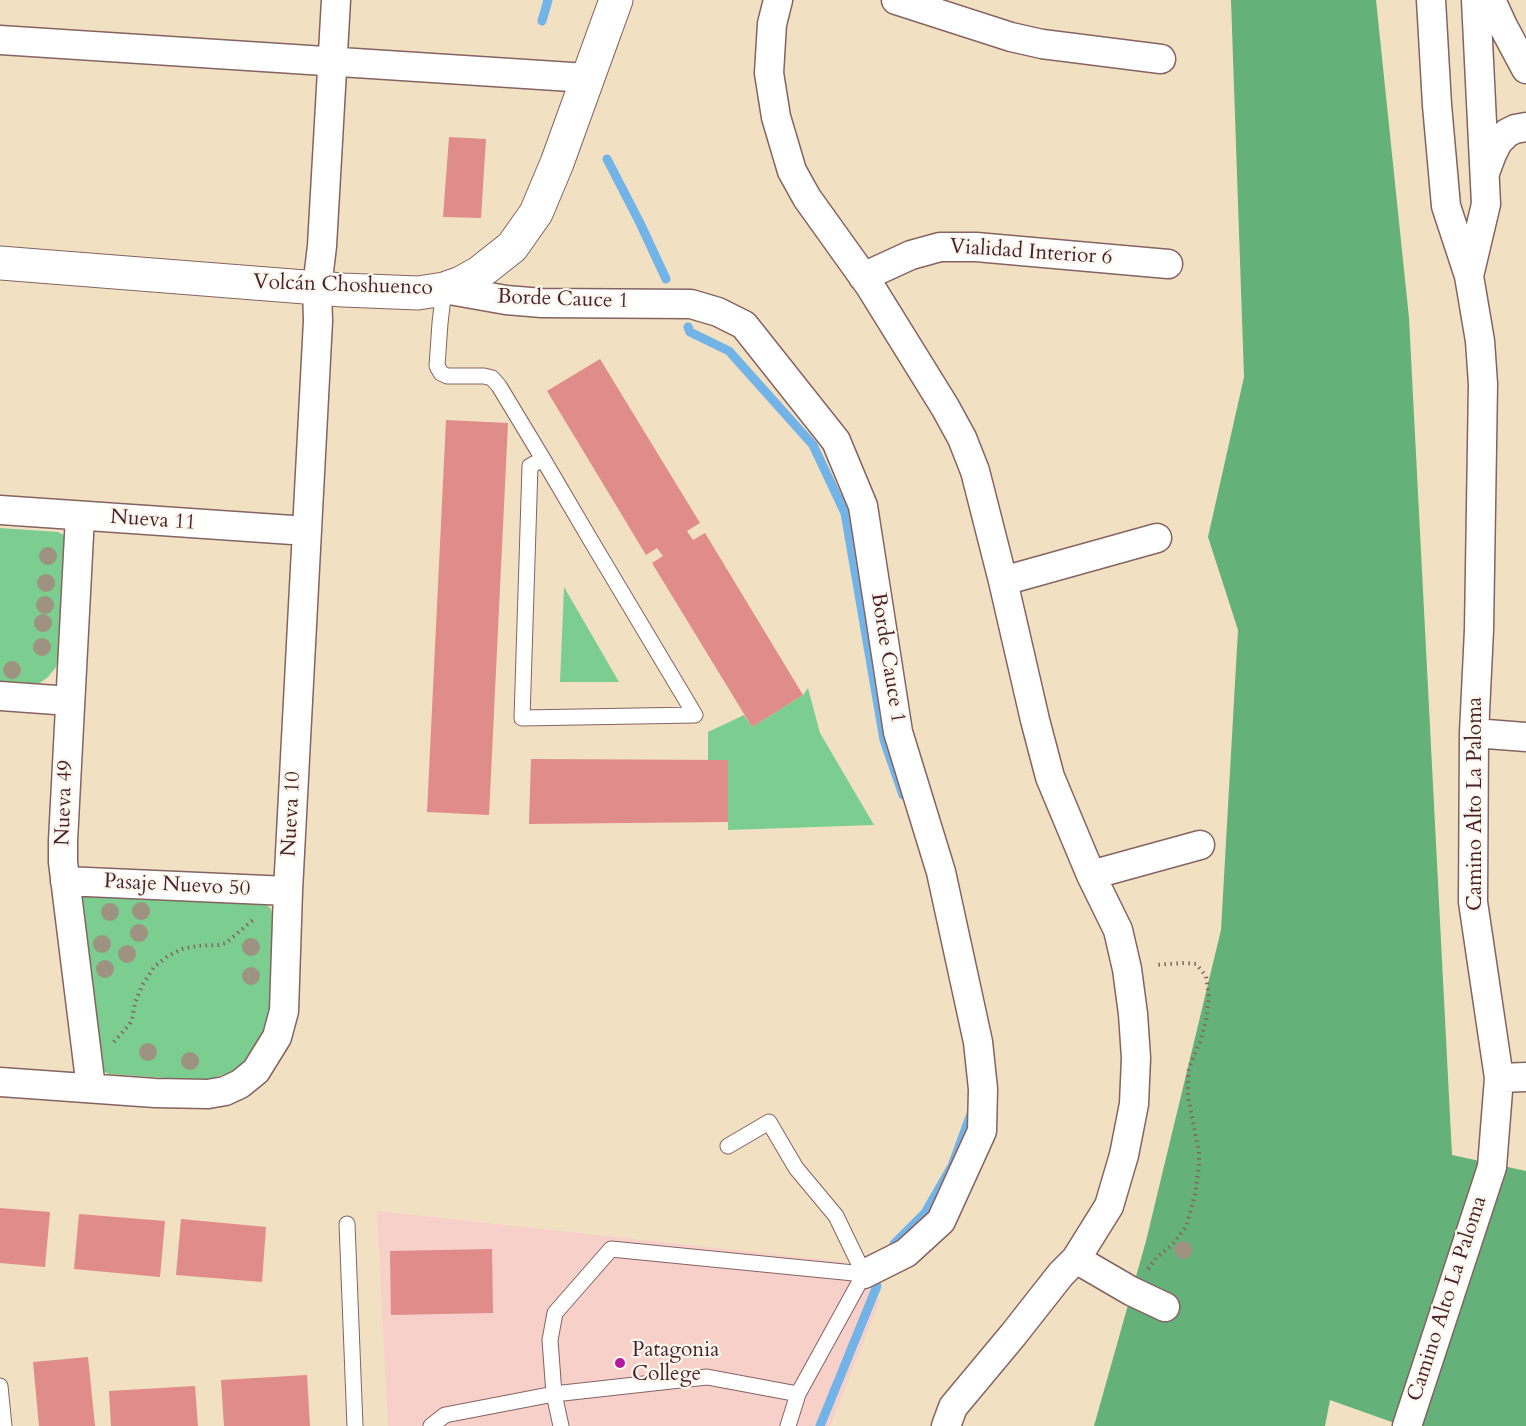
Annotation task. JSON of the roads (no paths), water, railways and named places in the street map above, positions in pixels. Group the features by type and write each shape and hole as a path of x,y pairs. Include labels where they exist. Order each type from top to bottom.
{"street":[{"name":"Nueva 10","path":"0,1082 90,1078 208,1095 240,1084 256,1071 277,1037 284,1011 288,891 318,321 317,288 322,246 336,0"},
{"name":"Volcán Choshuenco","path":"0,263 405,293 444,290 461,283 497,260 512,246 536,213 616,0"},
{"path":"778,0 772,24 769,73 776,117 792,171 807,198 863,277 962,438 975,471 1050,777 1091,875 1118,930 1127,969 1133,1014 1136,1058 1134,1104 1124,1155 1108,1206 1076,1259 1061,1274 953,1407 946,1426"},
{"path":"896,0 1011,37 1042,44 1161,59"},
{"name":"Camino Alto La Paloma","path":"1407,1426 1492,1167 1512,1078 1473,902 1474,733 1479,630 1483,384 1480,341 1469,276 1446,206 1431,0"},
{"name":"Camino Alto La Paloma","path":"1469,276 1486,204 1476,0"},
{"path":"1491,0 1526,69"},
{"path":"0,40 587,78"},
{"path":"1485,172 1498,142 1515,129 1526,127"},
{"name":"Vialidad Interior 6","path":"863,277 911,255 940,247 976,246 1168,264"},
{"name":"Borde Cauce 1","path":"444,290 542,303 691,304 718,312 744,325 836,441 863,507 898,732 941,872 978,1042 983,1089 982,1131 941,1221 906,1253 864,1274"},
{"name":"Nueva 11","path":"0,510 307,531"},
{"name":"Nueva 49","path":"80,516 63,862 90,1078"},
{"path":"1003,580 1157,538"},
{"path":"0,696 70,701"},
{"path":"1474,733 1526,737"},
{"path":"1091,875 1200,845"},
{"name":"Pasaje Nuevo 50","path":"65,881 288,891"},
{"path":"1076,1259 1165,1308"}],"lane":[{"path":"444,290 437,366 441,373 447,376 484,376 492,378 499,386 543,459 695,715 522,718 530,466 543,459"},
{"path":"728,1146 769,1122 796,1168 836,1216 864,1274"},
{"path":"347,1224 355,1426"},
{"path":"561,1426 554,1394 550,1340 555,1313 611,1249 864,1274"},
{"path":"788,1426 798,1394 864,1274"},
{"path":"431,1426 445,1415 554,1394 707,1377 798,1394"},
{"path":"0,1386 4,1426"}],"waterway":[{"path":"542,21 548,0"},
{"path":"607,159 666,279"},
{"path":"688,327 690,332 729,351 813,445 845,513 884,740 903,795"},
{"path":"894,1244 925,1213 952,1166 972,1111"},
{"path":"820,1426 877,1286"}],"place":[{"name":"Patagonia College","path":"620,1363"}]}
